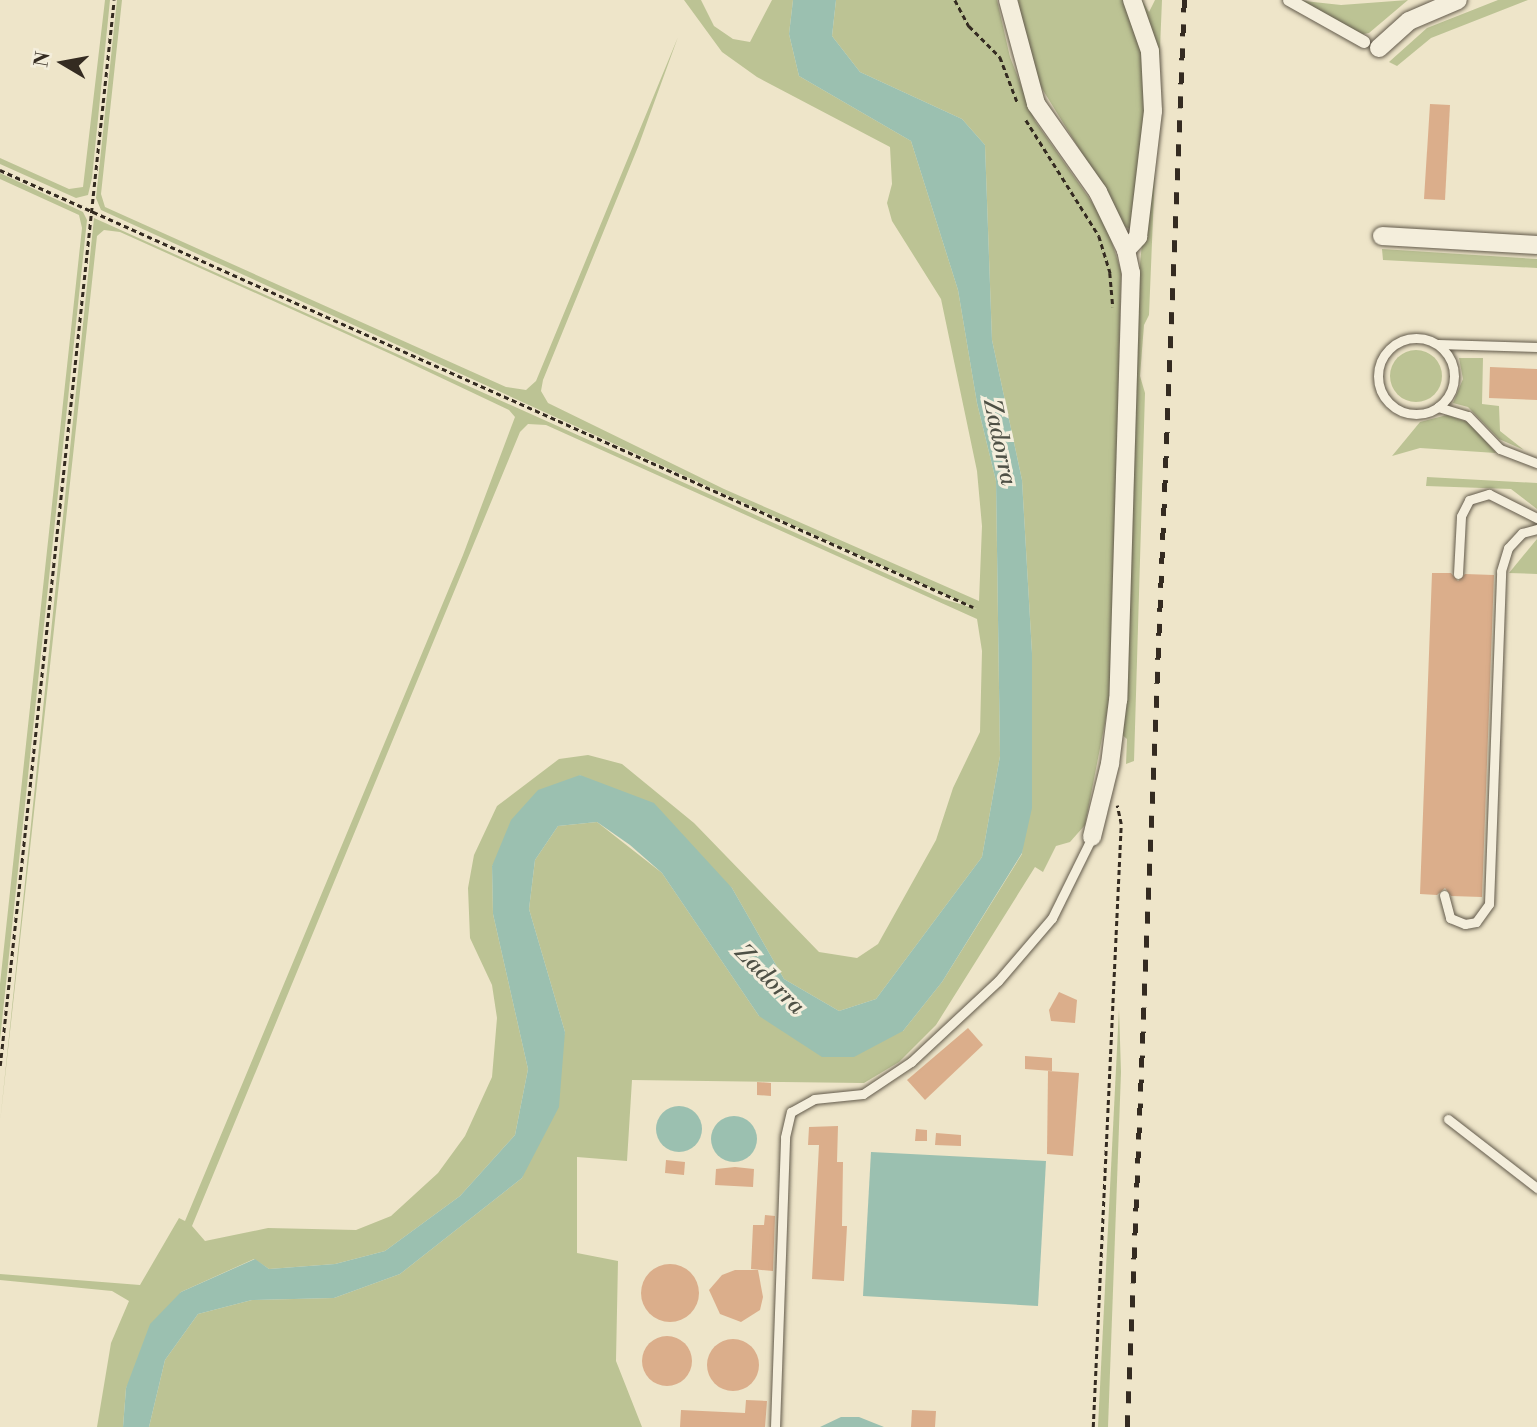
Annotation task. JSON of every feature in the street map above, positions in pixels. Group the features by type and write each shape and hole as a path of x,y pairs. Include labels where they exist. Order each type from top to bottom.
{"street":[{"path":"1008,0 1036,104 1098,192 1126,250 1133,304 1118,700 1110,764 1092,837"},
{"path":"1126,250 1138,237 1153,111 1150,51 1132,0"},
{"path":"1289,0 1372,45 1409,21 1458,0"},
{"path":"1382,236 1537,245"}],"lane":[{"path":"1537,347 1438,344 1410,338 1395,343 1378,369 1378,385 1397,410 1413,414 1438,407 1468,416 1500,449 1537,464"},
{"path":"1438,344 1450,358 1454,375 1450,393 1438,407"},
{"path":"1458,574 1461,516 1469,500 1489,494 1537,518"},
{"path":"1444,895 1450,918 1465,924 1476,922 1489,904 1501,571 1508,548 1522,533 1537,529"},
{"path":"775,1427 785,1137 790,1112 814,1099 863,1094 911,1062 998,981 1052,918 1092,837"},
{"path":"1448,1119 1537,1188"}],"path":[{"path":"0,1066 114,0"},
{"path":"955,0 969,26 1000,57 1021,112 1098,236 1110,273 1113,316"},
{"path":"0,170 973,607"},
{"path":"1093,1427 1121,824 1116,800"}],"shaded area":[{"path":"105,0 110,0 92,178 88,195 76,198 0,164 0,158 69,189 83,187"},
{"path":"117,0 122,0 101,194 105,207 506,387 526,390 536,381 678,37 638,147 543,380 541,391 548,403 724,489 979,601 982,526 977,471 941,299 892,221 887,203 892,184 890,147 757,77 722,52 684,0 701,0 714,26 733,39 750,42 772,0 793,0 789,34 799,76 911,141 958,290 977,403 996,481 1000,756 982,857 876,999 839,1011 784,979 732,888 580,775 492,866 493,914 528,1069 515,1135 460,1196 385,1251 335,1264 269,1269 254,1259 181,1292 126,1388 123,1427 97,1427 111,1343 129,1301 112,1291 0,1280 0,1274 140,1285 179,1218 185,1221 463,555 515,417 509,410 393,355 120,232 104,230 97,236 0,1123 94,218 943,599 977,609 101,210 96,198","holes":["528,424 546,425 977,619 982,651 980,732 953,788 936,840 878,944 857,958 819,952 694,823 622,764 588,755 559,759 497,806 474,855 468,888 470,938 492,985 497,1018 492,1077 465,1136 438,1173 391,1216 356,1230 268,1228 205,1241 192,1226 520,432"]},
{"path":"836,0 997,0 1010,57 1035,121 1105,221 1121,271 1112,687 1085,825 1070,842 1056,846 1043,872 1035,867 936,1025 899,1062 864,1083 632,1080 627,1161 577,1157 577,1253 618,1261 616,1361 642,1427 149,1427 165,1360 198,1314 252,1300 334,1298 400,1274 522,1178 565,1032 529,909 535,860 558,826 597,822 662,873 759,1016 903,1031 942,982 1022,854 1032,653 1022,480 992,340 985,145 962,119 860,72 832,36"},
{"path":"1018,0 1127,0 1148,74 1132,229 1121,226 1104,189 1033,74"},
{"path":"1136,0 1142,0 1149,12 1155,0 1162,0 1149,315 1144,325 1140,376 1145,393 1134,761 1126,764 1127,739 1121,734 1138,285 1155,109"},
{"path":"1295,0 1341,5 1408,0 1369,33 1358,35"},
{"path":"1498,0 1528,0 1431,38 1397,66 1389,62 1427,28"},
{"path":"0,173 83,212 87,220 0,1040 0,984 82,228 79,215 0,179"},
{"path":"1382,249 1537,259 1537,268 1383,260"},
{"path":"1416,350 1435,357 1442,376 1435,395 1416,402 1397,395 1390,376 1397,357"},
{"path":"1459,358 1483,358 1482,404 1499,406 1500,431 1524,450 1499,439 1468,407 1453,403 1463,379"},
{"path":"1447,415 1470,423 1496,453 1420,448 1392,456 1420,422"},
{"path":"1427,477 1537,483 1537,509 1511,489 1426,486"},
{"path":"1537,539 1537,574 1508,573 1509,573"},
{"path":"1119,1009 1121,1072 1108,1427 1098,1427"}],"water":[{"name":"Zadorra","path":"793,0 836,0 832,36 860,72 962,119 985,145 992,340 1022,480 1032,653 1032,808 1022,853 942,982 903,1031 854,1057 822,1057 759,1016 662,873 630,845 597,822 558,826 535,860 529,909 565,1032 559,1107 522,1178 400,1274 334,1298 252,1300 198,1314 165,1360 149,1427 123,1427 126,1388 150,1324 181,1292 255,1259 269,1269 335,1264 385,1251 460,1196 515,1135 528,1069 493,914 492,866 511,820 538,790 580,775 654,803 732,888 784,979 839,1011 876,999 982,857 1000,756 996,481 977,403 958,290 911,141 799,76 789,34"},
{"path":"679,1106 695,1113 702,1129 695,1145 679,1152 663,1145 656,1129 663,1113"},
{"path":"734,1116 750,1123 757,1139 750,1155 734,1162 718,1155 711,1139 718,1123"},
{"path":"871,1152 1046,1161 1038,1306 863,1296"},
{"path":"841,1417 859,1417 884,1427 820,1427"}],"building":[{"path":"1430,104 1450,105 1445,200 1424,199"},
{"path":"1490,367 1537,369 1537,400 1489,398"},
{"path":"1432,573 1451,573 1458,581 1465,574 1494,575 1482,897 1451,896 1445,888 1437,895 1420,894"},
{"path":"1059,992 1077,1000 1075,1023 1051,1021 1049,1010"},
{"path":"968,1028 983,1045 925,1100 907,1080"},
{"path":"1025,1056 1052,1058 1052,1071 1025,1069"},
{"path":"1048,1071 1079,1073 1073,1156 1047,1154"},
{"path":"757,1082 771,1083 771,1096 757,1095"},
{"path":"838,1126 837,1162 843,1162 842,1226 847,1226 844,1281 812,1279 819,1145 808,1145 809,1127"},
{"path":"916,1129 927,1130 927,1141 915,1141"},
{"path":"936,1133 961,1135 961,1146 935,1145"},
{"path":"666,1160 685,1162 684,1175 665,1173"},
{"path":"716,1169 754,1169 753,1187 715,1185"},
{"path":"765,1215 775,1216 773,1271 751,1269 753,1225 764,1225"},
{"path":"670,1264 681,1266 694,1277 699,1293 697,1304 686,1317 670,1322 659,1320 646,1309 641,1293 643,1282 654,1269"},
{"path":"735,1270 758,1270 763,1297 760,1310 741,1322 720,1314 709,1290 722,1275"},
{"path":"667,1336 685,1343 692,1361 685,1379 667,1386 649,1379 642,1361 649,1343"},
{"path":"733,1339 743,1341 751,1347 757,1355 757,1375 751,1383 743,1389 733,1391 723,1389 715,1383 709,1375 707,1365 709,1355 715,1347 723,1341"},
{"path":"746,1400 767,1401 765,1427 680,1427 681,1410 745,1413"},
{"path":"912,1410 936,1411 935,1427 911,1427"}],"railway":[{"path":"1127,1427 1184,0"}]}
